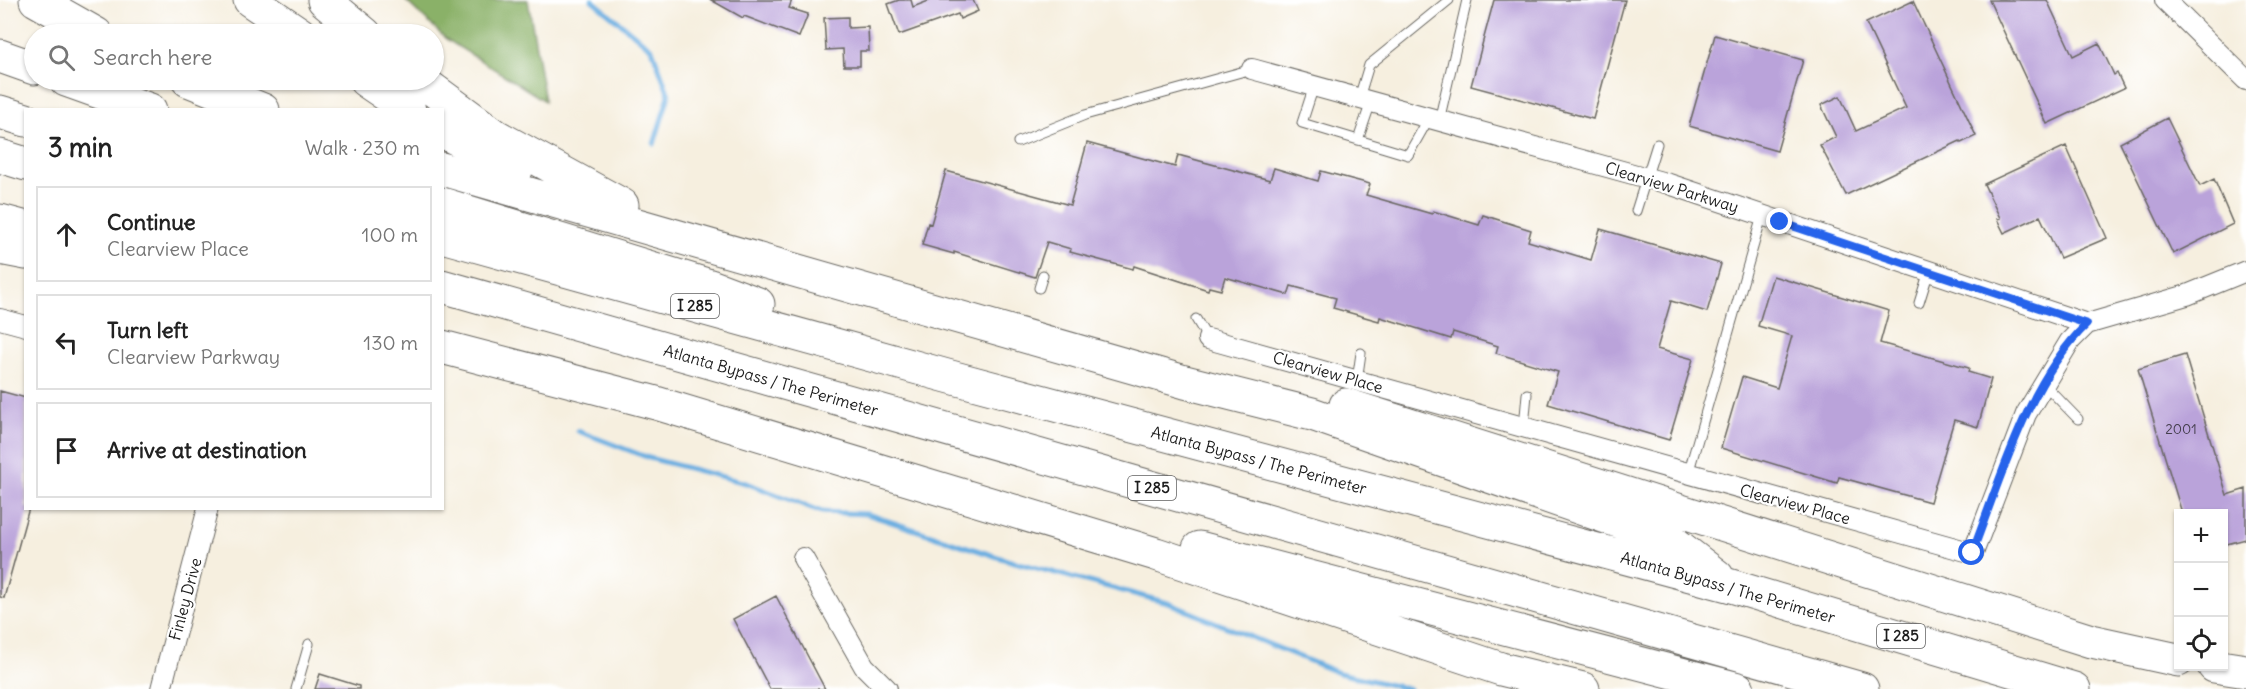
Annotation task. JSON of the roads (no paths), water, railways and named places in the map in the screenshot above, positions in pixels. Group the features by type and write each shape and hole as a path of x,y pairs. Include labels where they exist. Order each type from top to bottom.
{"highway":[{"path":"36,0 78,24"},
{"path":"250,0 285,24"},
{"path":"324,0 353,24"},
{"path":"0,56 24,64"},
{"path":"94,90 144,108"},
{"path":"213,90 258,108"},
{"path":"380,90 406,108"},
{"path":"434,90 496,136 574,181 675,229 732,252"},
{"path":"0,112 24,119"},
{"path":"444,131 526,176 644,227"},
{"path":"0,156 24,163"},
{"path":"0,170 24,176"},
{"path":"444,170 1185,382 1312,414 1669,539 1728,585"},
{"path":"444,205 710,285 947,376"},
{"path":"0,221 24,227"},
{"name":"Atlanta Bypass / The Perimeter","path":"444,237 947,376 1728,585 2074,689"},
{"path":"0,248 24,253"},
{"name":"Atlanta Bypass / The Perimeter","path":"444,287 1862,689"},
{"path":"445,348 656,404 1156,554 1501,669 1584,689"},
{"path":"1185,382 1222,382 1297,392 1372,411 2091,641 2174,659"},
{"path":"856,464 1034,504 1738,689"},
{"path":"2228,668 2246,670"}],"street":[{"path":"2165,0 2246,80"},
{"name":"Clearview Parkway","path":"1252,69 1647,178 2087,324"},
{"path":"2087,324 2187,296 2246,271"},
{"path":"0,319 24,325"},
{"name":"Clearview Place","path":"1208,339 1972,553 2026,414 2070,341 2087,324"},
{"name":"Finley Drive","path":"160,689 207,510"},
{"path":"803,558 864,666 887,689"}],"lane":[{"path":"1358,140 1369,64 1449,0"},
{"path":"1314,86 1302,123 1408,155 1434,119 1467,0"},
{"path":"1018,142 1085,115 1252,69"},
{"path":"1636,211 1657,144"},
{"path":"1688,474 1762,216"},
{"path":"1919,303 1929,271"},
{"path":"1040,288 1043,275"},
{"path":"1196,319 1208,339"},
{"path":"1357,381 1361,353"},
{"path":"2044,384 2078,419"},
{"path":"1524,427 1527,394"},
{"path":"296,689 309,644"}],"waterway":[{"path":"592,0 652,49 669,95 654,144"},
{"path":"578,431 649,458 746,483 822,512 867,514 1007,560 1168,603 1339,673 1409,689"}]}
